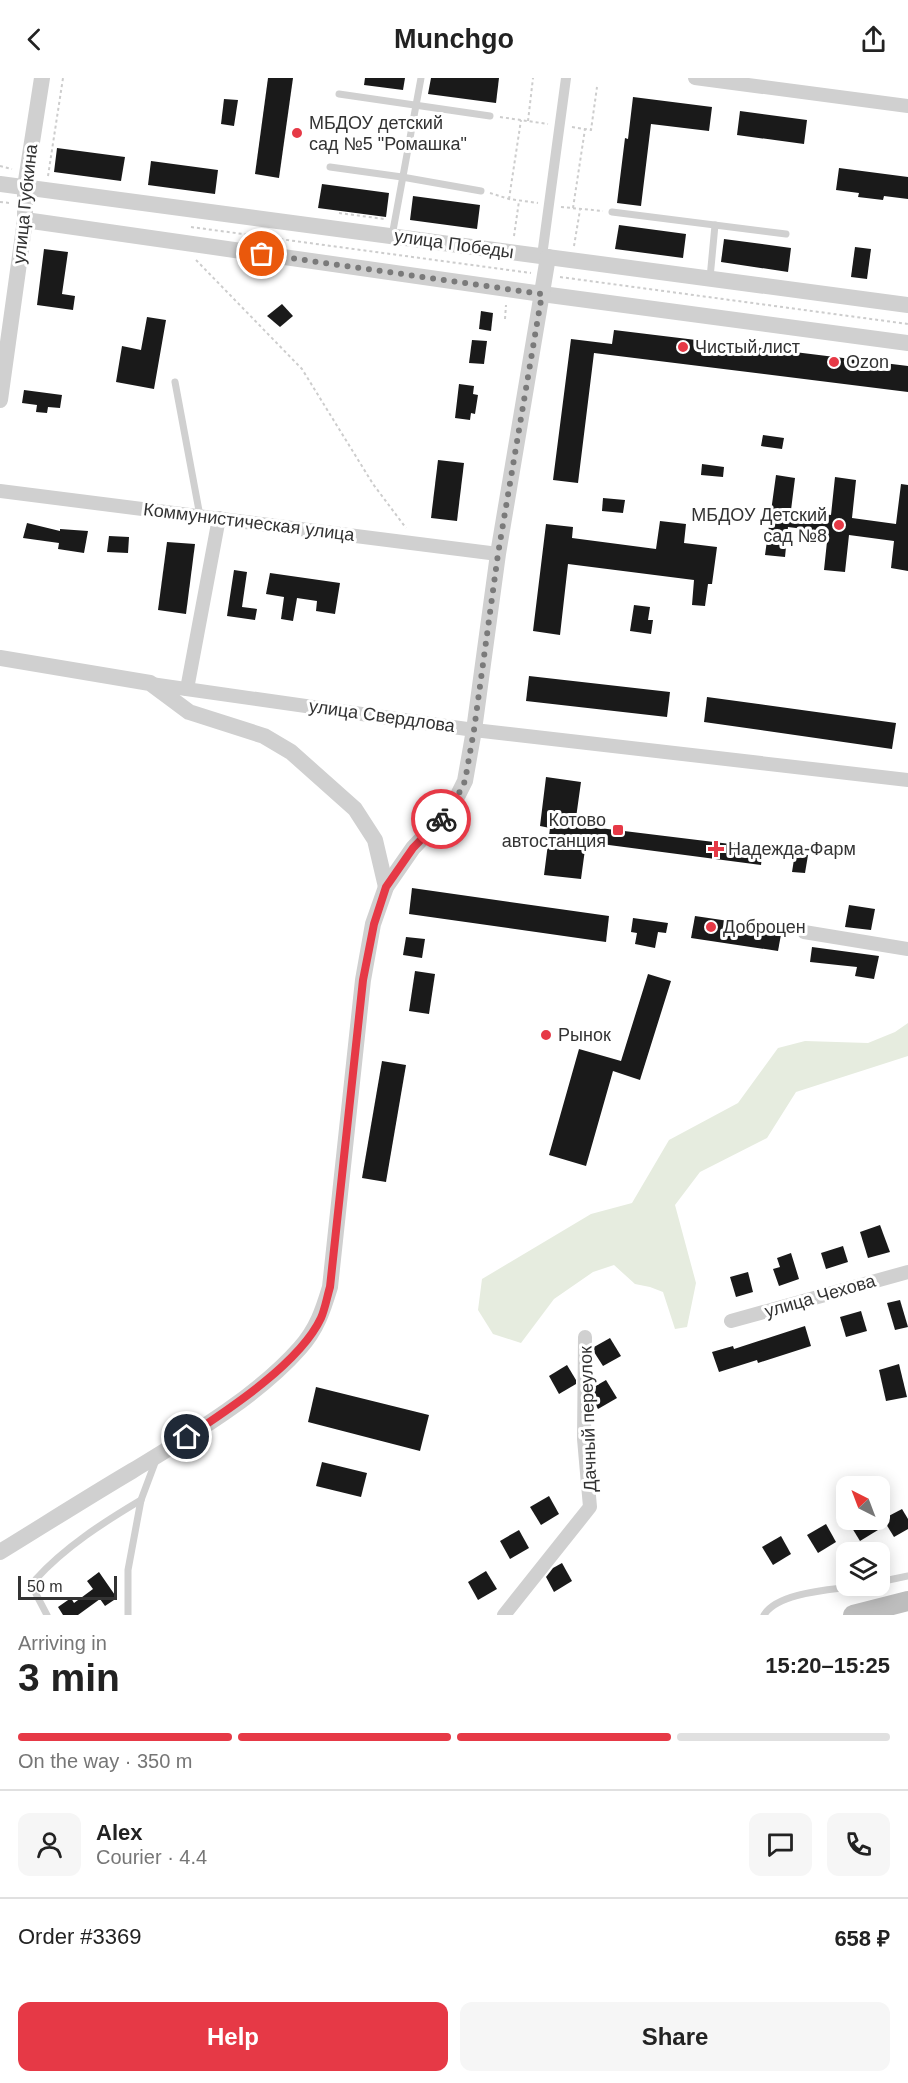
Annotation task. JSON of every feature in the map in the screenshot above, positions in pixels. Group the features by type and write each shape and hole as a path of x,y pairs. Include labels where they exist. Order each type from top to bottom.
{"main road":[{"path":"853,1615 890,1611 908,1601"}],"street":[{"name":"улица Губкина","path":"0,400 25,213 25,188 42,78"},
{"path":"0,1551 158,1455 227,1410 268,1378 300,1347 320,1319 330,1287 363,980 374,924 386,887 413,848 452,807 465,781 498,554 545,275 545,256 567,78"},
{"path":"695,78 908,106"},
{"name":"улица Победы","path":"0,184 908,305"},
{"name":"улица Победы","path":"25,213 542,294 908,343"},
{"name":"Коммунистическая улица","path":"0,491 498,554"},
{"path":"187,689 219,519"},
{"name":"улица Свердлова","path":"0,658 187,689 474,730 908,780"},
{"path":"150,683 189,712 264,736 291,752 356,809 375,840 386,887"},
{"path":"804,932 908,949"},
{"name":"улица Чехова","path":"731,1321 908,1272"},
{"name":"Дачный переулок","path":"504,1615 591,1507 584,1439 585,1337"}],"lane":[{"path":"392,236 421,78"},
{"path":"339,94 490,116"},
{"path":"330,167 481,191"},
{"path":"612,212 786,234"},
{"path":"710,278 715,225"},
{"path":"175,382 200,516"},
{"path":"128,1615 128,1570 141,1500 158,1455"},
{"path":"47,1615 36,1594 36,1579 50,1563 141,1500"},
{"path":"890,1580 908,1576"},
{"path":"764,1615 768,1608 797,1595 836,1589"}],"path":[{"path":"48,174 63,78"},
{"path":"528,121 534,78"},
{"path":"490,116 591,130 597,87"},
{"path":"509,199 521,120"},
{"path":"573,208 585,129"},
{"path":"0,202 25,213"},
{"path":"574,246 580,209"},
{"path":"184,226 908,324"},
{"path":"195,259 302,369 373,484 416,543"}],"shaded area":[{"path":"908,1023 908,1056 796,1092 767,1138 700,1172 675,1205 696,1283 687,1327 675,1329 663,1292 635,1284 614,1265 593,1272 554,1299 521,1343 493,1334 478,1310 482,1279 591,1214 632,1203 669,1140 738,1103 778,1048 805,1041 868,1043 895,1032"}],"building":[{"path":"268,78 293,78 279,178 255,174"},
{"path":"365,78 405,78 403,90 364,85"},
{"path":"431,78 499,78 496,103 428,94"},
{"path":"633,97 712,107 709,131 651,124 641,206 617,203"},
{"path":"224,99 238,100 234,126 221,124"},
{"path":"740,111 807,120 804,144 737,135"},
{"path":"57,148 125,157 121,181 54,172"},
{"path":"151,161 218,170 215,194 148,185"},
{"path":"839,168 908,177 908,199 884,196 883,200 858,197 859,193 836,190"},
{"path":"322,184 389,193 386,217 318,208"},
{"path":"413,196 480,205 477,229 410,220"},
{"path":"619,225 686,234 683,258 615,249"},
{"path":"724,239 791,248 788,272 721,262"},
{"path":"855,247 871,249 867,279 851,277"},
{"path":"44,249 68,252 62,294 75,296 73,310 37,305"},
{"path":"282,304 293,316 280,327 267,316"},
{"path":"481,311 493,313 491,331 479,329"},
{"path":"147,317 166,320 154,389 116,382 122,346 141,350"},
{"path":"614,330 908,366 908,392 594,353 578,483 553,480 571,339 612,344"},
{"path":"472,340 487,341 484,364 469,363"},
{"path":"459,384 474,386 473,394 478,395 475,414 471,413 470,420 455,418"},
{"path":"24,390 62,395 60,408 48,407 47,413 36,412 37,405 22,403"},
{"path":"763,435 784,438 782,449 761,446"},
{"path":"438,460 464,463 457,521 431,518"},
{"path":"702,464 724,467 723,477 701,475"},
{"name":"МБДОУ Детский сад №8","path":"776,475 795,478 791,510 831,515 835,477 856,480 852,518 896,524 901,484 908,485 908,571 891,568 894,541 849,535 845,572 824,570 828,532 788,527 785,557 765,555"},
{"path":"603,498 625,500 623,513 602,511"},
{"path":"660,521 686,524 684,543 717,547 712,584 708,584 705,606 692,605 694,580 568,564 560,635 533,631 546,524 573,527 572,538 656,549"},
{"path":"27,523 60,531 60,529 88,531 84,553 58,549 59,543 23,538"},
{"path":"109,536 129,537 128,553 107,552"},
{"path":"167,542 195,544 186,614 158,610"},
{"path":"234,570 247,572 242,607 257,609 255,620 227,616"},
{"path":"270,573 340,583 335,614 316,611 317,601 297,598 293,621 281,619 284,597 266,594"},
{"path":"634,605 650,607 648,620 653,620 651,634 630,631"},
{"path":"529,676 670,692 667,717 526,701"},
{"path":"707,697 896,723 892,749 704,722"},
{"path":"546,777 581,782 575,825 763,848 761,865 586,842 581,879 544,875 550,828 540,826"},
{"path":"795,853 808,855 805,873 792,872"},
{"path":"412,888 609,916 606,942 409,914"},
{"path":"849,905 875,909 871,930 845,927"},
{"path":"695,916 782,929 778,951 691,938"},
{"path":"633,918 668,923 666,933 658,932 655,948 635,944 637,933 631,932"},
{"path":"406,937 425,939 422,958 403,955"},
{"path":"812,947 879,956 874,979 855,976 857,967 810,962"},
{"path":"415,971 435,974 429,1014 409,1011"},
{"path":"648,974 671,981 640,1080 613,1071 586,1166 549,1155 579,1049 621,1061"},
{"path":"382,1061 406,1065 386,1182 362,1178"},
{"path":"880,1225 890,1252 868,1258 860,1232"},
{"path":"843,1246 848,1262 826,1269 821,1253"},
{"path":"791,1253 799,1279 779,1286 773,1269 780,1267 777,1258"},
{"path":"748,1272 753,1292 736,1297 730,1277"},
{"path":"900,1300 908,1327 895,1330 887,1303"},
{"path":"861,1311 867,1331 846,1337 840,1317"},
{"path":"805,1326 811,1346 758,1363 757,1360 719,1372 712,1352 733,1346 734,1349"},
{"path":"610,1338 621,1356 603,1366 594,1352 594,1347"},
{"path":"899,1364 907,1397 886,1401 879,1370"},
{"path":"567,1365 576,1384 559,1394 549,1376"},
{"path":"606,1380 617,1398 598,1409 593,1400 594,1387"},
{"path":"316,1387 429,1415 420,1451 308,1422"},
{"path":"322,1462 367,1473 361,1497 316,1486"},
{"path":"549,1496 559,1514 541,1525 530,1507"},
{"path":"902,1509 908,1519 908,1529 894,1537 890,1530 890,1515"},
{"path":"826,1524 836,1542 818,1553 807,1535"},
{"path":"519,1530 529,1548 510,1559 500,1541"},
{"path":"853,1530 878,1530 860,1541"},
{"path":"781,1536 791,1554 773,1565 762,1547"},
{"path":"562,1563 572,1581 554,1592 546,1577 553,1568"},
{"path":"486,1571 497,1589 478,1600 468,1582"},
{"path":"99,1572 117,1598 105,1606 100,1599 78,1615 63,1615 58,1607 71,1598 74,1603 93,1589 87,1581"}],"way so far":[{"path":"262,254 542,294 498,554 465,781 452,807 441,819"}],"place":[{"name":"МБДОУ детский сад №5 \"Ромашка\"","path":"297,133"},
{"name":"Чистый лист","path":"683,347"},
{"name":"Ozon","path":"834,362"},
{"name":"МБДОУ Детский сад №8","path":"839,525"},
{"name":"Котово автостанция","path":"618,830"},
{"name":"Надежда-Фарм","path":"716,849"},
{"name":"Доброцен","path":"711,927"},
{"name":"Рынок","path":"546,1035"}],"route":[{"path":"187,1437 268,1378 300,1347 320,1319 330,1287 363,980 374,924 386,887 413,848 441,819"}]}
